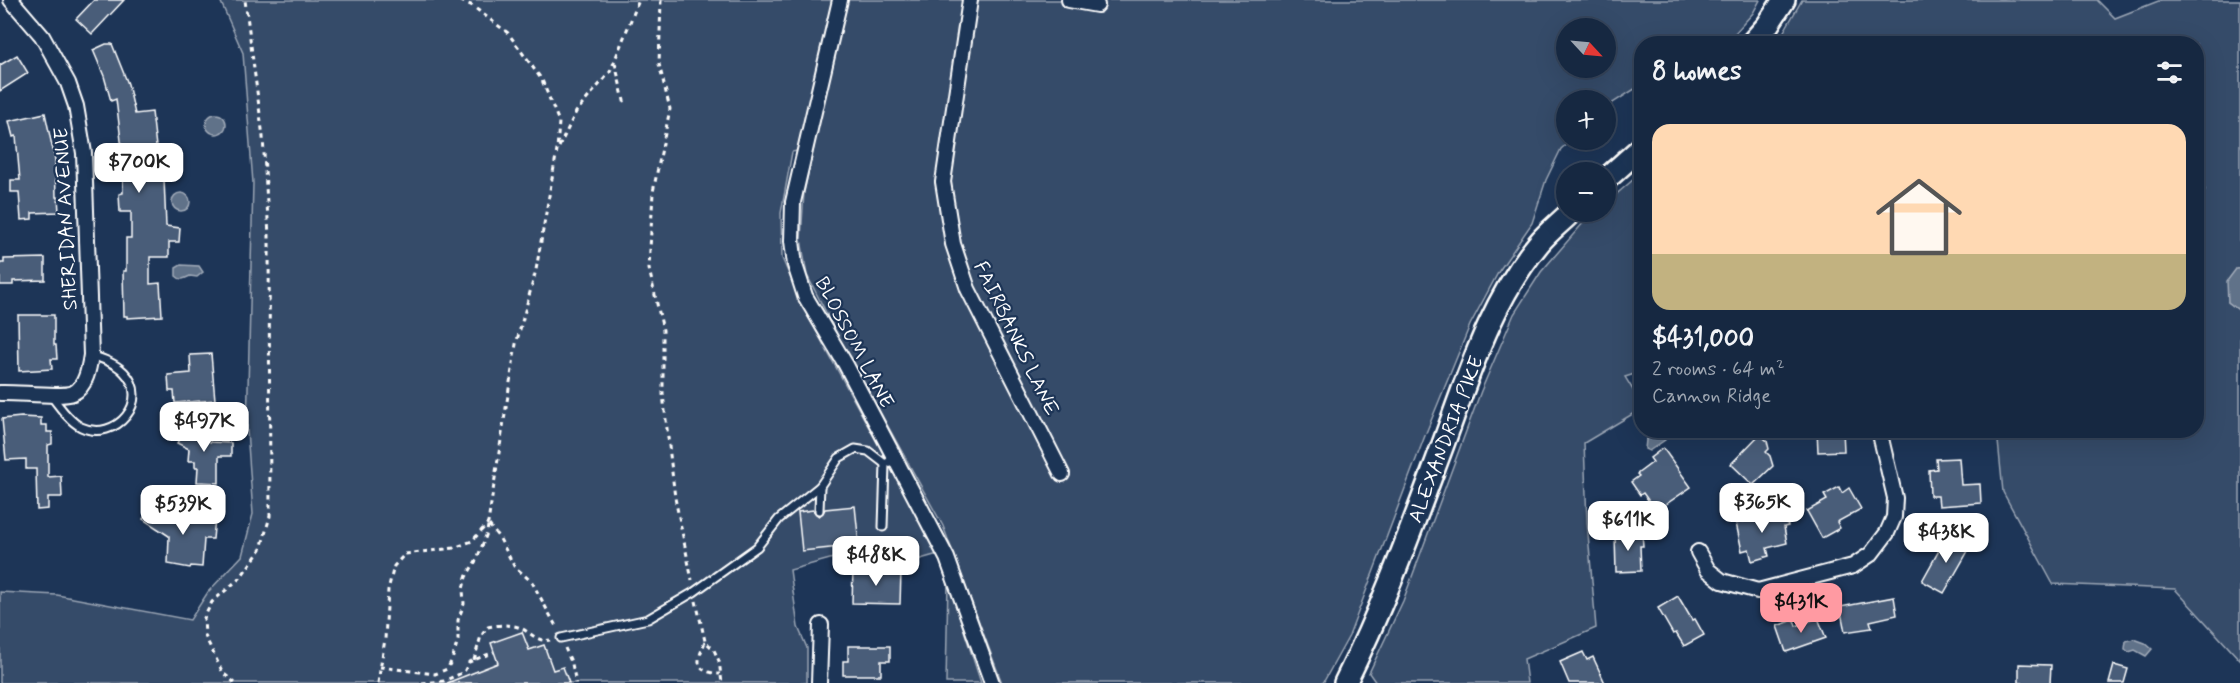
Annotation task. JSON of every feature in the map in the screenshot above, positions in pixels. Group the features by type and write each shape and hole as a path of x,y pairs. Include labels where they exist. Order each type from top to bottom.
{"main road":[{"path":"1758,36 1784,0"},
{"path":"1616,170 1634,154"},
{"name":"ALEXANDRIA PIKE","path":"1345,683 1368,637 1396,568 1489,322 1515,277 1540,242 1561,222"}],"street":[{"name":"SHERIDAN AVENUE","path":"10,0 27,16 42,36 68,83 76,106 84,153 91,355 83,383 72,393 50,395"},
{"name":"BLOSSOM LANE","path":"840,0 794,194 792,241 794,257 805,296 846,365 890,461 947,558 992,683"},
{"name":"FAIRBANKS LANE","path":"969,0 944,182 953,244 968,289 1062,474"},
{"path":"1069,0 1097,5"},
{"path":"0,393 50,395"},
{"path":"1698,552 1708,570 1722,581 1758,591 1852,566 1871,554 1887,533 1893,517 1895,498 1881,438"},
{"path":"819,683 821,625"}],"lane":[{"path":"50,395 79,426 98,431 111,429 119,424 127,416 132,405 130,381 117,367 91,355"},
{"path":"561,638 648,619 694,592 757,547 779,519 820,486 839,458 855,449 868,451 890,461 883,527"},
{"path":"819,510 820,486"}],"path":[{"path":"235,683 223,673 205,636 204,618 212,602 240,578 261,549 270,516 269,236 263,137 245,0"},
{"path":"380,667 435,674 447,669 452,660 458,640 458,621 464,604 463,589 466,577 477,559 487,533 516,344 536,270 557,150 560,122 542,80 508,33 471,5 458,0"},
{"path":"557,150 576,112 610,72 639,0"},
{"path":"661,0 659,64 670,109 653,192 649,269 663,330 663,394 675,498 705,641 714,650 719,661 722,683"},
{"path":"614,62 625,105"},
{"path":"488,523 500,539 514,566 532,582 552,616 572,664 576,683"},
{"path":"378,683 388,590 394,566 405,554 454,548 472,541 488,523"},
{"path":"474,660 481,636 488,627 504,625 519,627 533,637 545,641 561,638"},
{"path":"705,641 697,661 699,666 706,672 720,674"},
{"path":"422,683 444,682 464,672 469,662 494,652"}],"shaded area":[{"path":"220,0 1760,0 1753,13 1732,36 1634,36 1634,89 1616,101 1616,90 1556,90 1556,150 1561,150 1546,180 1532,223 1499,271 1470,325 1426,433 1349,636 1323,683 1002,683 943,526 807,275 801,239 804,192 814,147 792,152 781,213 782,258 803,307 938,554 917,560 855,552 790,570 798,627 807,648 807,683 0,683 0,592 57,595 190,620 208,592 242,556 253,514 247,430 253,183 243,53"},
{"path":"1802,0 2097,0 2115,18 2161,0 2240,0 2240,268 2236,269 2228,302 2240,311 2240,660 2175,589 2053,584 2003,492 1998,438 2204,438 2204,36 1793,36 1783,33"},
{"path":"216,114 223,117 226,124 223,131 216,134 209,131 206,124 209,117"},
{"path":"1634,179 1634,374 1625,377 1634,392 1634,413 1584,443 1587,522 1596,628 1524,659 1527,683 1376,683 1369,673 1403,601 1481,391 1514,314 1541,272 1584,222 1616,222 1616,195"},
{"path":"181,193 187,196 190,202 187,208 181,211 175,208 172,202 175,196"},
{"path":"181,265 199,266 203,272 197,277 179,279 176,276 176,268"},
{"path":"2240,268 2240,311 2228,302 2227,281 2236,269"},
{"path":"1665,438 1665,440 1649,451 1645,449 1646,440"},
{"path":"948,581 981,683 946,683"},
{"path":"2134,639 2145,643 2152,649 2146,656 2135,650 2129,652 2125,649 2126,641"}],"building":[{"path":"94,0 124,0 92,34 76,19"},
{"path":"106,44 112,44 128,84 135,114 152,112 157,155 163,155 166,226 180,228 179,242 169,242 169,257 150,257 150,284 160,283 162,316 127,318 124,316 123,271 126,271 126,238 131,238 131,212 120,212 119,194 123,193 122,149 116,99 111,101 93,50"},
{"path":"17,55 28,73 0,91 0,65"},
{"path":"45,113 55,160 56,197 58,197 59,212 32,213 32,219 21,220 19,192 11,192 11,180 20,180 16,136 13,137 9,121"},
{"path":"45,258 45,280 13,281 13,285 0,285 0,263 4,263 4,259"},
{"path":"18,315 54,315 54,345 56,345 57,359 51,359 52,369 19,371"},
{"path":"211,354 215,400 175,403 174,391 169,391 168,375 191,373 190,355"},
{"path":"41,418 41,425 47,425 47,432 52,432 52,444 48,445 48,477 61,476 62,497 48,497 48,509 37,510 36,469 26,469 26,459 6,460 2,419"},
{"path":"188,423 205,431 205,438 210,439 210,442 231,443 231,456 219,456 219,483 197,482 198,467 195,467 195,461 188,461 189,449 177,443"},
{"path":"1756,438 1764,438 1767,441 1769,449 1766,452 1773,466 1753,485 1731,464"},
{"path":"1817,438 1843,438 1844,451 1818,452"},
{"path":"1663,448 1691,487 1656,511 1643,493 1640,495 1631,482 1639,476 1637,474 1653,462 1650,458"},
{"path":"1959,458 1961,485 1980,484 1981,503 1939,506 1938,496 1930,496 1929,470 1937,469 1936,459"},
{"path":"1839,487 1842,493 1849,488 1861,509 1837,522 1840,528 1822,538 1807,511 1827,500 1824,495"},
{"path":"153,503 176,517 193,520 193,515 215,517 213,539 204,539 202,567 191,566 190,568 168,564 169,536 143,519"},
{"path":"855,506 859,545 802,551 798,512 813,510 819,516 825,509"},
{"path":"1784,512 1788,526 1784,527 1787,543 1767,548 1769,556 1752,561 1749,549 1742,551 1736,523"},
{"path":"1642,533 1641,571 1616,572 1615,535"},
{"path":"1953,533 1965,540 1961,547 1968,551 1944,593 1922,581 1946,538 1949,539"},
{"path":"853,569 901,571 900,604 852,603"},
{"path":"1678,596 1704,635 1684,646 1676,633 1673,634 1658,608"},
{"path":"1894,597 1897,615 1870,621 1872,628 1845,632 1840,607"},
{"path":"1818,618 1826,638 1786,652 1777,626 1794,620 1796,626"},
{"path":"522,632 529,650 544,645 553,670 563,667 569,683 447,683 498,663 491,643"},
{"path":"848,646 890,646 890,661 881,661 881,675 843,675 843,661 848,661"},
{"path":"1583,652 1587,660 1593,657 1605,683 1569,683 1560,662"},
{"path":"2019,664 2051,665 2050,683 2019,683"},
{"path":"2114,665 2128,669 2124,683 2109,683"}]}
